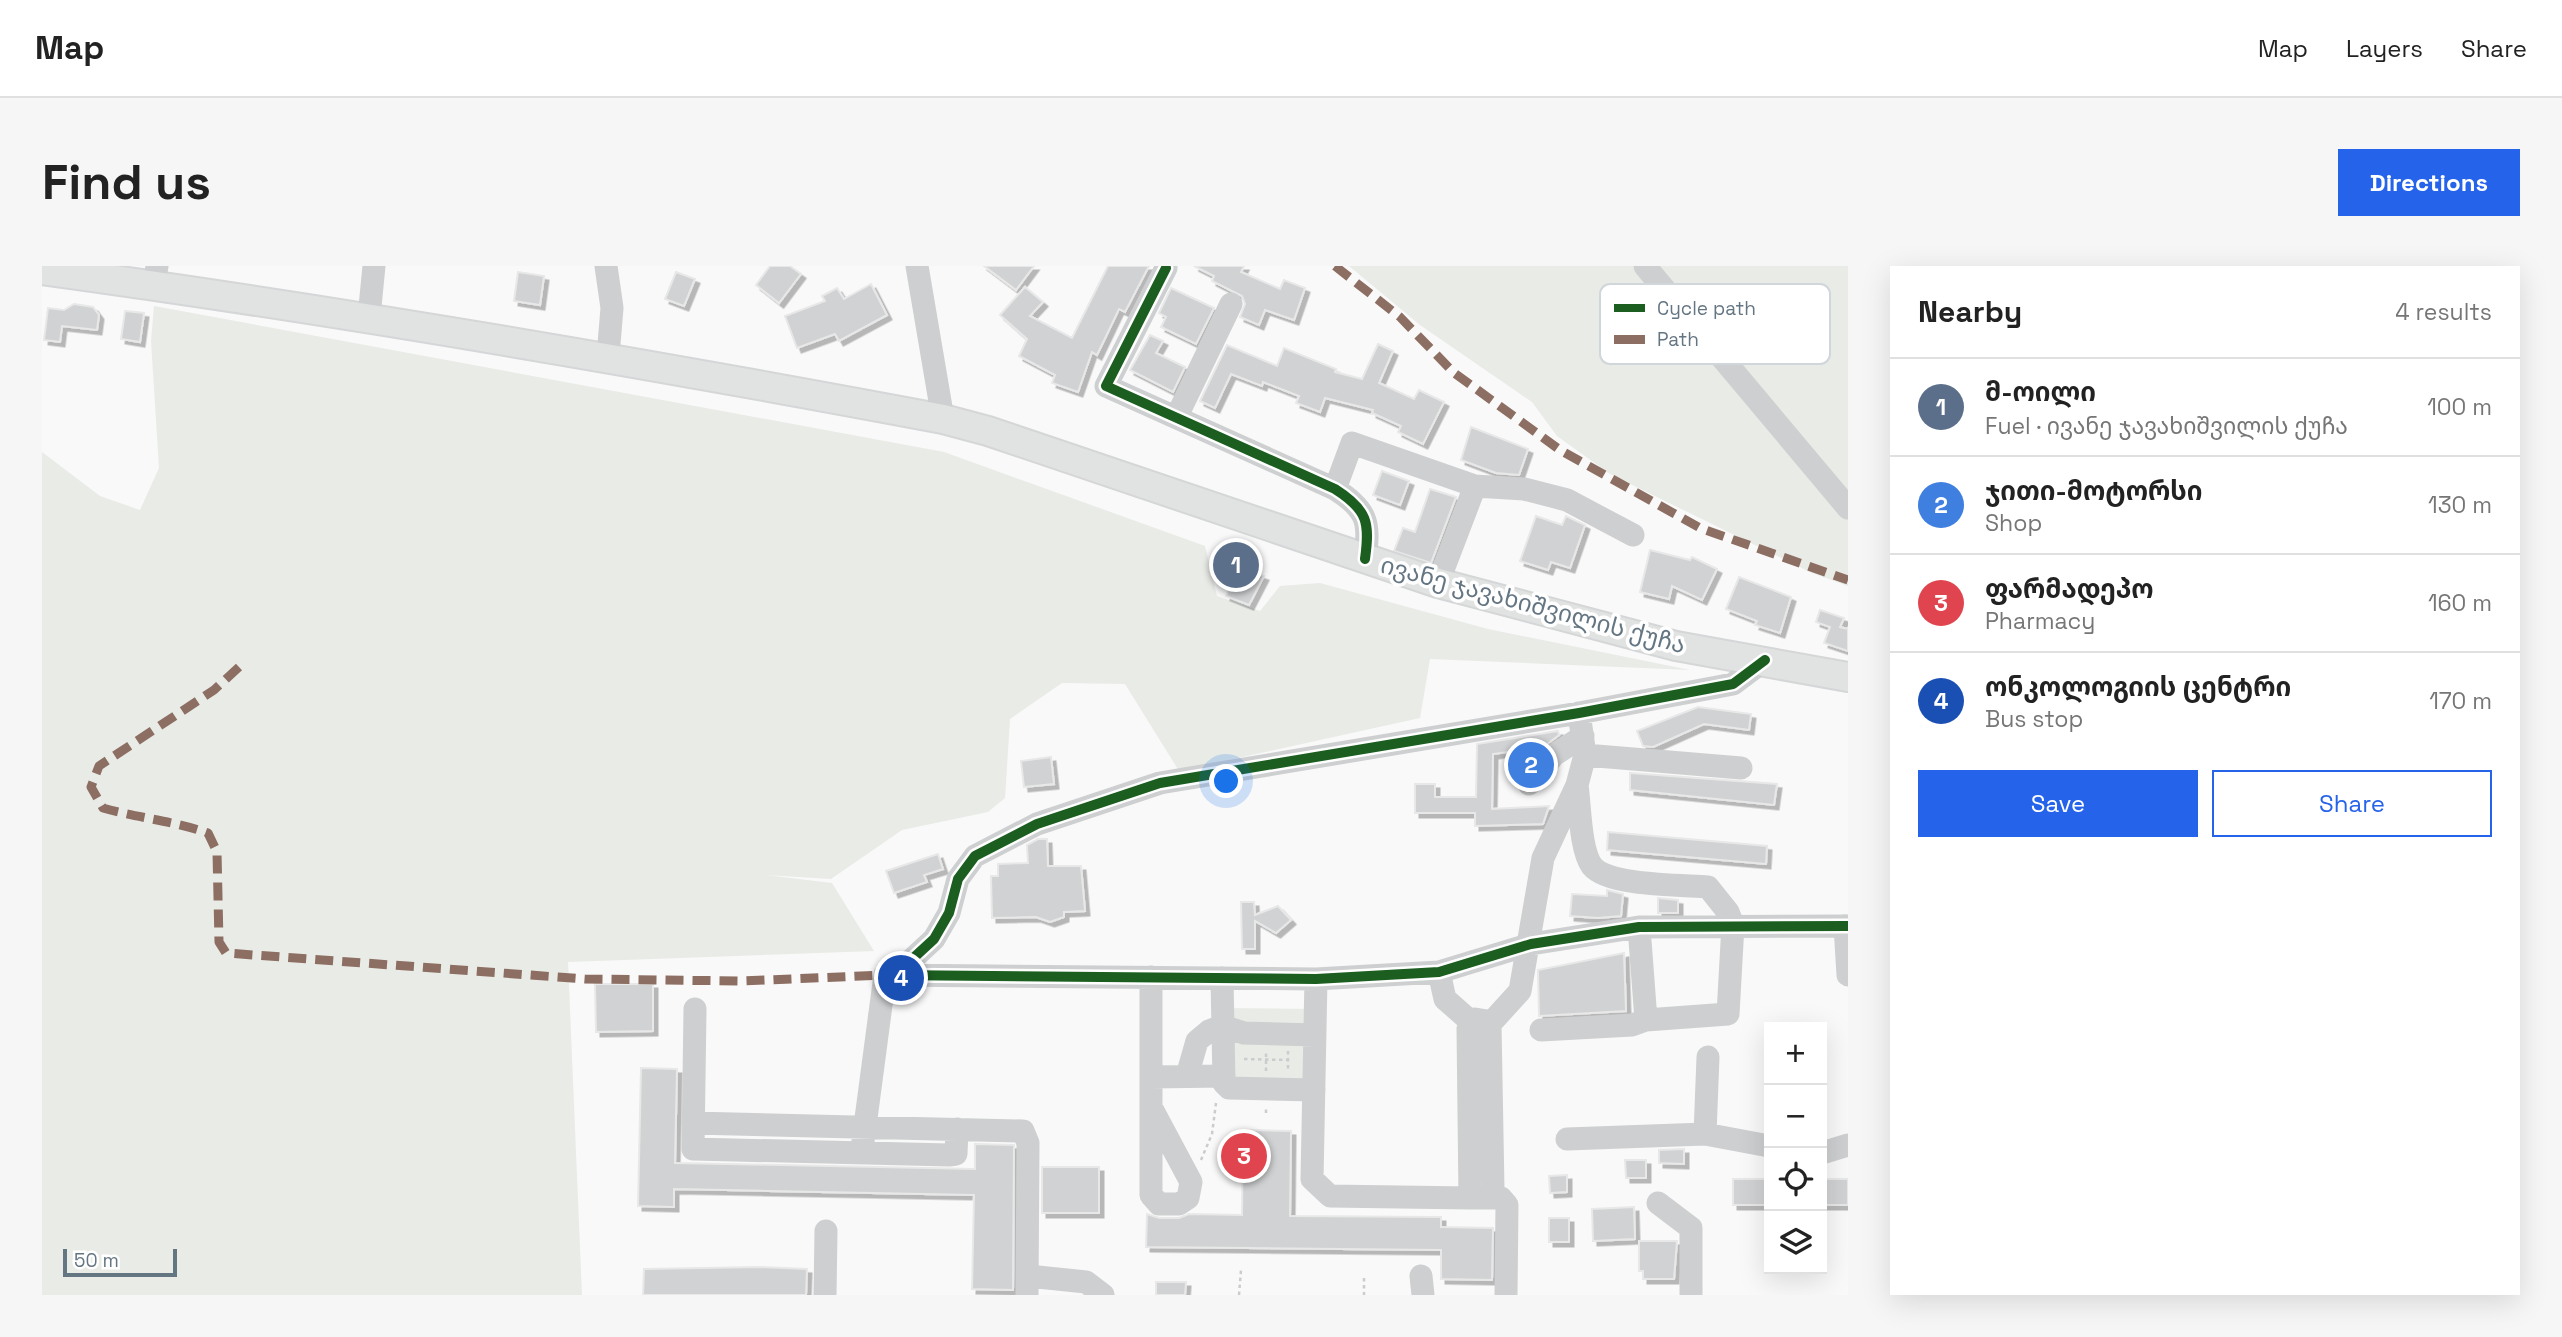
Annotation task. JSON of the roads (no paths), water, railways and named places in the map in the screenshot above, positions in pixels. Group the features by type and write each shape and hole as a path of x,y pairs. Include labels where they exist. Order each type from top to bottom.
{"main road":[{"name":"ივანე ჯავახიშვილის ქუჩა","path":"42,270 155,275 369,317 608,356 943,419 988,431 1438,583 1676,646 1848,677"}],"street":[{"path":"369,317 374,266"},
{"path":"606,266 612,309 608,356"},
{"path":"920,266 943,419"},
{"path":"1645,266 1660,284"},
{"path":"1166,268 1105,386 1177,416 1352,499 1364,514 1369,530 1365,559"},
{"path":"1177,416 1231,304"},
{"path":"1727,364 1848,508"},
{"path":"1335,489 1352,443 1475,486 1524,489 1567,500 1633,535"},
{"path":"1438,583 1475,486"},
{"path":"886,975 908,963 934,939 948,913 958,879 975,856 1037,824 1160,783 1579,713 1733,684 1765,660"},
{"path":"1480,1023 1520,991 1531,944 1544,858 1577,785 1584,746 1579,713"},
{"path":"1529,784 1554,755 1584,746 1741,768"},
{"path":"1541,1030 1632,1025 1646,1020 1728,1014 1733,925 1728,912 1708,887 1610,878 1592,866 1584,840 1577,785"},
{"path":"886,975 1316,979 1439,972 1531,944 1639,927 1733,925 1846,926 1848,975"},
{"path":"1639,927 1646,1020"},
{"path":"1439,972 1446,999 1480,1023"},
{"path":"863,1153 863,1128 886,975"},
{"path":"1151,977 1151,1107 1154,1200 1167,1205 1179,1204 1188,1198 1192,1190 1188,1177 1151,1107"},
{"path":"1222,978 1218,1076 1223,1083 1229,1088 1314,1090"},
{"path":"1316,979 1312,1179 1330,1196 1501,1198 1507,1205 1506,1295"},
{"path":"695,1009 693,1149 956,1154 957,1129"},
{"path":"1478,1198 1493,1190 1480,1023"},
{"path":"1187,1076 1197,1041 1222,1026 1244,1033 1315,1034"},
{"path":"1705,1134 1708,1057"},
{"path":"1151,1077 1218,1076"},
{"path":"693,1123 1017,1130 1027,1136 1027,1286 1086,1282 1103,1295"},
{"path":"1567,1139 1705,1134 1764,1145"},
{"path":"1827,1152 1848,1146"},
{"path":"1658,1203 1691,1228 1691,1295"},
{"path":"825,1295 826,1231"}],"place":[{"name":"მ-ოილი","path":"1236,565"},
{"name":"ჯითი-მოტორსი","path":"1531,765"},
{"name":"ონკოლოგიის ცენტრი","path":"901,978"},
{"name":"ფარმადეპო","path":"1244,1156"}]}
